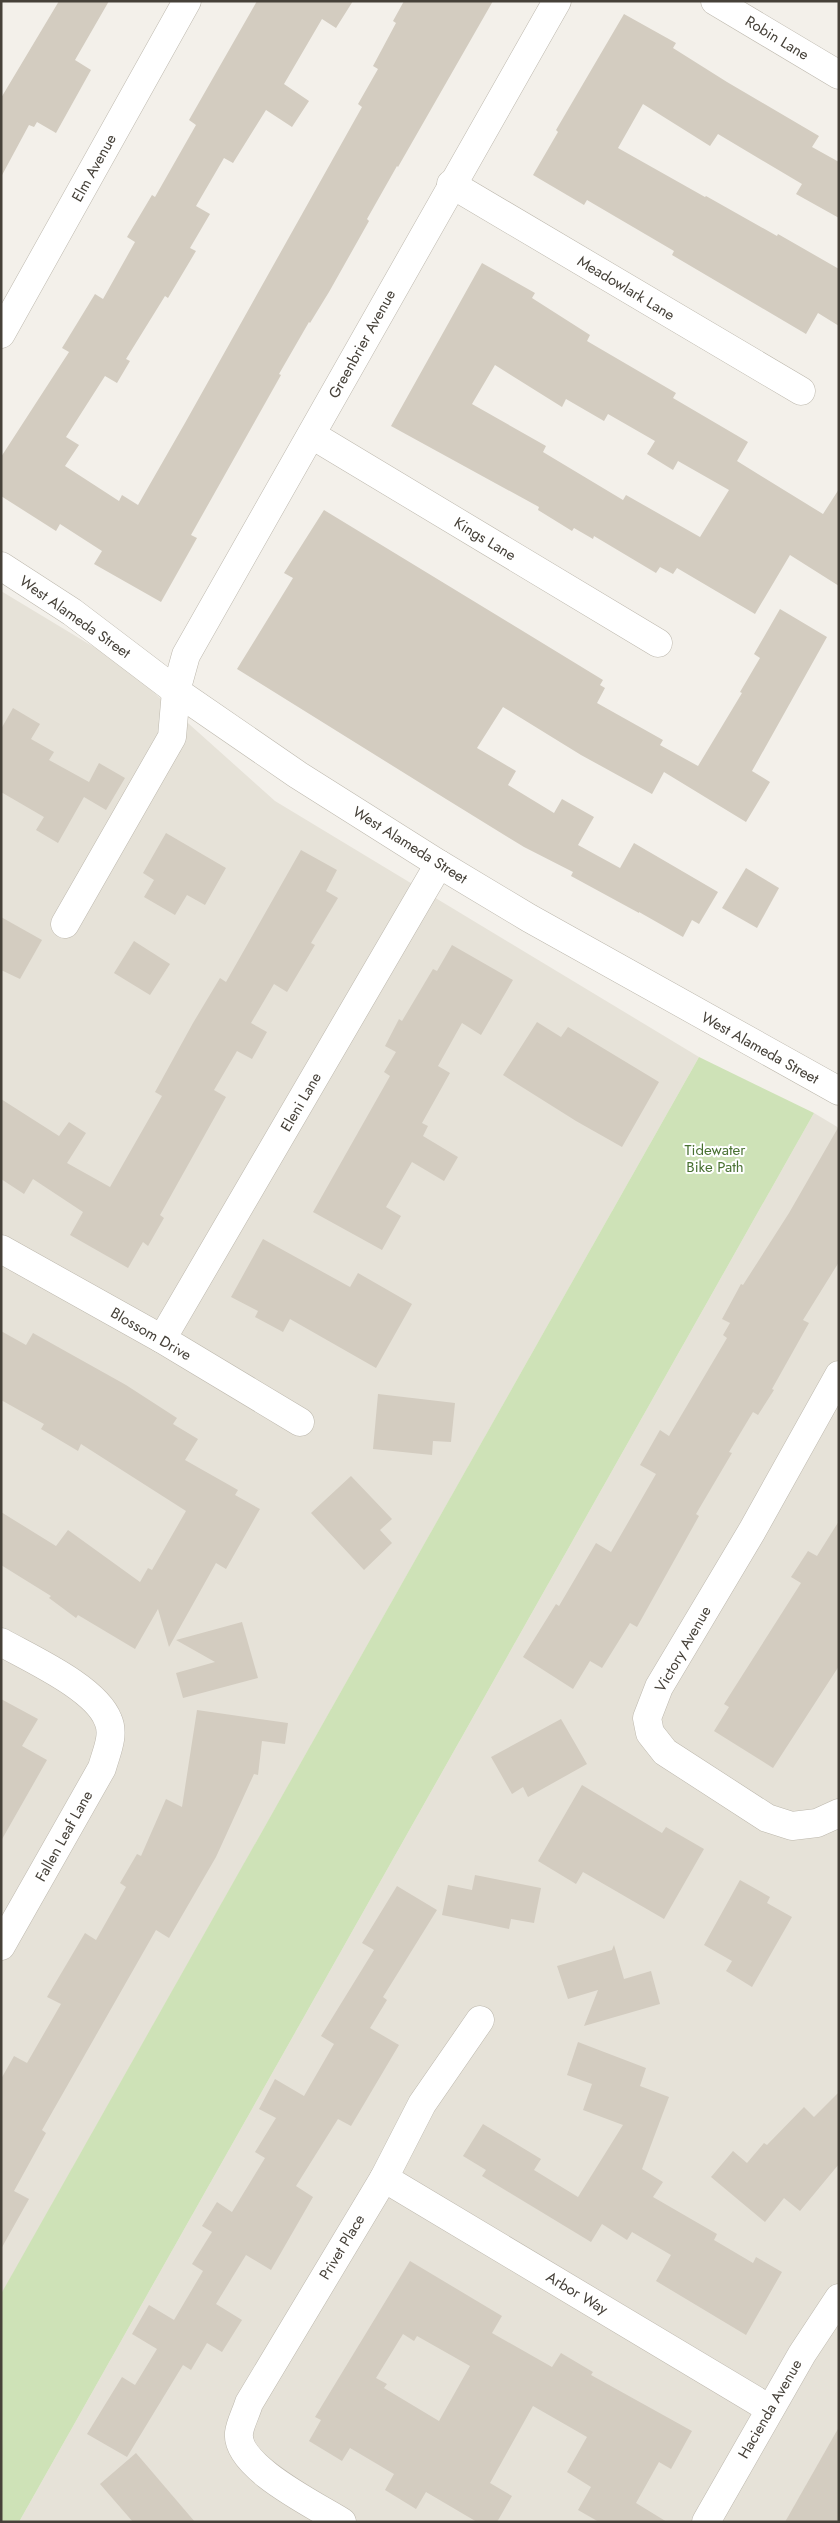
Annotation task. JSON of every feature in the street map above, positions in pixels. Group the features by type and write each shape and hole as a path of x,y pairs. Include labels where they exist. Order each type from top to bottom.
{"street":[{"name":"Elm Avenue","path":"1,334 187,1"},
{"name":"Greenbrier Avenue","path":"65,924 172,737 176,691 186,655 312,435 451,184 557,1"},
{"name":"Robin Lane","path":"715,1 839,75"},
{"name":"Meadowlark Lane","path":"451,184 801,392"},
{"name":"Kings Lane","path":"312,435 658,643"},
{"name":"West Alameda Street","path":"1,566 72,612 176,691 298,775 439,864 529,918 839,1091"},
{"name":"Eleni Lane","path":"162,1339 439,864"},
{"name":"Blossom Drive","path":"1,1249 162,1339 300,1422"},
{"name":"Victory Avenue","path":"839,1375 752,1532 659,1686 647,1718 650,1733 665,1752 767,1818 792,1826 817,1822 839,1813"},
{"name":"Fallen Leaf Lane","path":"1,1642 72,1681 101,1707 109,1720 111,1737 102,1768 1,1946"},
{"name":"Privet Place","path":"342,2522 267,2476 241,2448 239,2434 249,2404 384,2178 422,2104 480,2020"},
{"name":"Arbor Way","path":"384,2178 770,2409"},
{"name":"Hacienda Avenue","path":"706,2522 802,2354 839,2298"}],"shaded area":[{"path":"1,591 122,664 275,801 699,1057 1,2295"},
{"path":"814,1113 839,1128 839,2522 19,2522"}],"green space":[{"name":"Tidewater Bike Path","path":"699,1057 814,1113 19,2522 1,2522 1,2294"}],"building":[{"path":"59,1 109,1 75,60 91,70 56,133 37,122 34,127 29,125 1,177 1,98"},
{"path":"257,1 353,1 336,28 322,19 284,84 309,101 292,127 266,110 233,163 224,158 196,206 210,214 190,248 196,251 168,298 165,296 126,359 130,361 117,383 105,376 66,437 79,445 65,466 119,501 122,495 138,505 185,423 362,107 358,104 378,69 373,66 396,23 393,21 404,1 493,1 367,219 369,221 329,292 279,374 281,375 191,535 197,538 161,602 94,564 102,551 60,524 56,531 1,496 1,457 69,352 62,348 95,294 103,299 135,242 127,237 152,195 155,197 196,125 189,120"},
{"path":"624,14 676,43 673,48 727,82 819,136 812,147 839,162 839,218 796,194 802,184 718,134 710,146 643,104 618,148 839,269 839,326 818,313 806,334 672,255 674,251 587,200 584,205 533,175 558,132 556,130"},
{"path":"482,263 535,293 532,298 590,335 587,341 676,393 673,398 748,442 737,461 823,514 839,489 839,586 790,555 755,614 677,568 673,574 660,567 656,573 594,536 593,539 574,528 572,531 538,510 539,507 391,426","holes":["495,365 562,407 566,399 604,421 608,414 655,441 647,454 673,470 678,461 729,490 700,537 626,495 623,500 543,452 546,446 472,404"]},
{"path":"324,510 603,680 600,685 605,688 597,703 663,740 660,745 698,766 742,693 740,692 760,658 754,654 780,609 827,637 752,771 770,782 746,822 664,772 652,794 581,755 503,707 477,748 516,771 508,785 554,813 562,799 594,817 578,845 620,868 634,843 718,892 699,924 692,920 683,937 571,876 573,872 524,847 237,669 293,578 284,573"},
{"path":"13,708 40,724 31,739 54,752 49,760 89,782 99,763 125,778 106,810 84,797 58,843 36,830 44,817 1,792 1,729"},
{"path":"166,833 226,868 205,905 187,895 175,915 144,897 154,880 143,873"},
{"path":"301,850 337,870 326,891 338,898 311,943 315,945 287,992 274,984 251,1023 267,1032 252,1059 237,1051 214,1090 226,1097 160,1215 164,1218 148,1246 143,1242 128,1268 70,1235 83,1212 33,1179 24,1194 1,1179 1,1099 59,1136 69,1122 86,1133 67,1163 110,1187 162,1096 155,1092 193,1023 220,978 226,982"},
{"path":"746,868 779,888 757,928 722,908"},
{"path":"1,917 42,940 20,979 1,970"},
{"path":"134,941 170,964 150,995 114,973"},
{"path":"452,945 513,980 481,1035 462,1023 438,1066 450,1073 422,1123 428,1126 423,1136 458,1157 444,1181 412,1162 386,1207 401,1216 382,1250 313,1212 390,1076 384,1072 396,1052 385,1046 399,1019 402,1021 433,969 437,971"},
{"path":"537,1022 561,1037 568,1027 659,1082 622,1147 576,1121 503,1075"},
{"path":"839,1126 839,1262 803,1320 809,1323 772,1389 774,1390 758,1415 753,1412 729,1452 732,1453 696,1514 699,1516 637,1627 630,1623 602,1668 590,1661 573,1689 523,1657 556,1604 559,1606 596,1543 611,1552 656,1474 640,1465 660,1430 669,1436 727,1338 723,1335 730,1323 722,1319 741,1284 743,1285 789,1213"},
{"path":"263,1239 350,1287 358,1273 412,1304 376,1368 290,1319 283,1332 255,1317 258,1311 231,1297"},
{"path":"1,1331 26,1345 33,1333 126,1385 177,1418 173,1424 198,1439 185,1460 238,1490 235,1495 260,1509 226,1569 216,1563 169,1647 158,1609 135,1649 78,1615 76,1618 49,1598 51,1596 1,1565 1,1512 56,1546 68,1530 140,1582 148,1568 152,1570 186,1511 81,1444 78,1451 41,1429 44,1424 1,1400"},
{"path":"378,1394 455,1403 451,1442 433,1441 432,1455 373,1449"},
{"path":"351,1476 392,1519 380,1530 392,1543 364,1570 311,1513"},
{"path":"839,1521 839,1666 773,1768 714,1731 729,1707 724,1704 801,1583 791,1577 808,1551 817,1556"},
{"path":"242,1622 258,1678 183,1698 176,1673 215,1662 176,1640"},
{"path":"1,1699 38,1719 22,1746 47,1760 1,1841"},
{"path":"197,1710 288,1723 285,1744 262,1741 258,1775 254,1774 216,1857 169,1938 156,1930 42,2130 46,2133 14,2191 29,2199 1,2249 1,2079 14,2056 27,2063 61,2004 47,1997 85,1933 96,1940 126,1887 120,1883 137,1854 141,1856 166,1799 182,1807"},
{"path":"561,1719 587,1764 528,1797 523,1787 512,1794 491,1757"},
{"path":"582,1785 662,1833 666,1827 704,1849 664,1919 583,1872 576,1884 538,1861"},
{"path":"475,1875 541,1888 534,1923 511,1919 509,1929 442,1915 448,1885 472,1890"},
{"path":"740,1880 770,1897 767,1903 792,1917 752,1987 726,1971 732,1961 704,1945"},
{"path":"397,1886 437,1910 383,1997 387,2000 370,2028 399,2045 351,2126 338,2119 296,2186 313,2197 271,2270 246,2255 216,2304 242,2320 222,2352 207,2343 191,2370 183,2365 127,2457 87,2434 122,2377 135,2385 157,2349 132,2334 149,2305 174,2320 203,2271 192,2264 212,2232 202,2226 217,2202 232,2212 265,2158 255,2152 276,2118 259,2109 275,2079 304,2096 334,2044 321,2036 374,1950 362,1943"},
{"path":"614,1945 624,1979 651,1971 660,2004 584,2026 598,1990 568,1999 557,1966 612,1950"},
{"path":"578,2042 646,2068 640,2086 669,2097 642,2169 663,2182 653,2197 717,2234 714,2240 753,2263 756,2257 782,2272 746,2335 656,2281 671,2255 632,2232 627,2240 602,2224 591,2242 482,2176 486,2170 463,2156 483,2124 541,2159 534,2170 578,2197 623,2125 583,2110 592,2084 567,2075"},
{"path":"839,2092 839,2164 800,2211 784,2198 765,2222 711,2177 733,2151 747,2163 764,2143 767,2145 804,2107 814,2117"},
{"path":"410,2261 502,2316 492,2333 552,2367 561,2353 593,2372 591,2375 692,2431 671,2469 659,2462 636,2503 667,2522 599,2522 578,2510 591,2487 567,2472 587,2437 533,2406 490,2483 512,2496 497,2522 477,2522 426,2492 416,2509 385,2490 394,2474 350,2448 342,2461 309,2441 321,2420 315,2417","holes":["403,2334 414,2341 417,2336 470,2366 439,2421 384,2388 387,2384 376,2378"]},
{"path":"839,2427 839,2522 785,2522"},
{"path":"136,2453 195,2522 133,2522 100,2484"}]}
